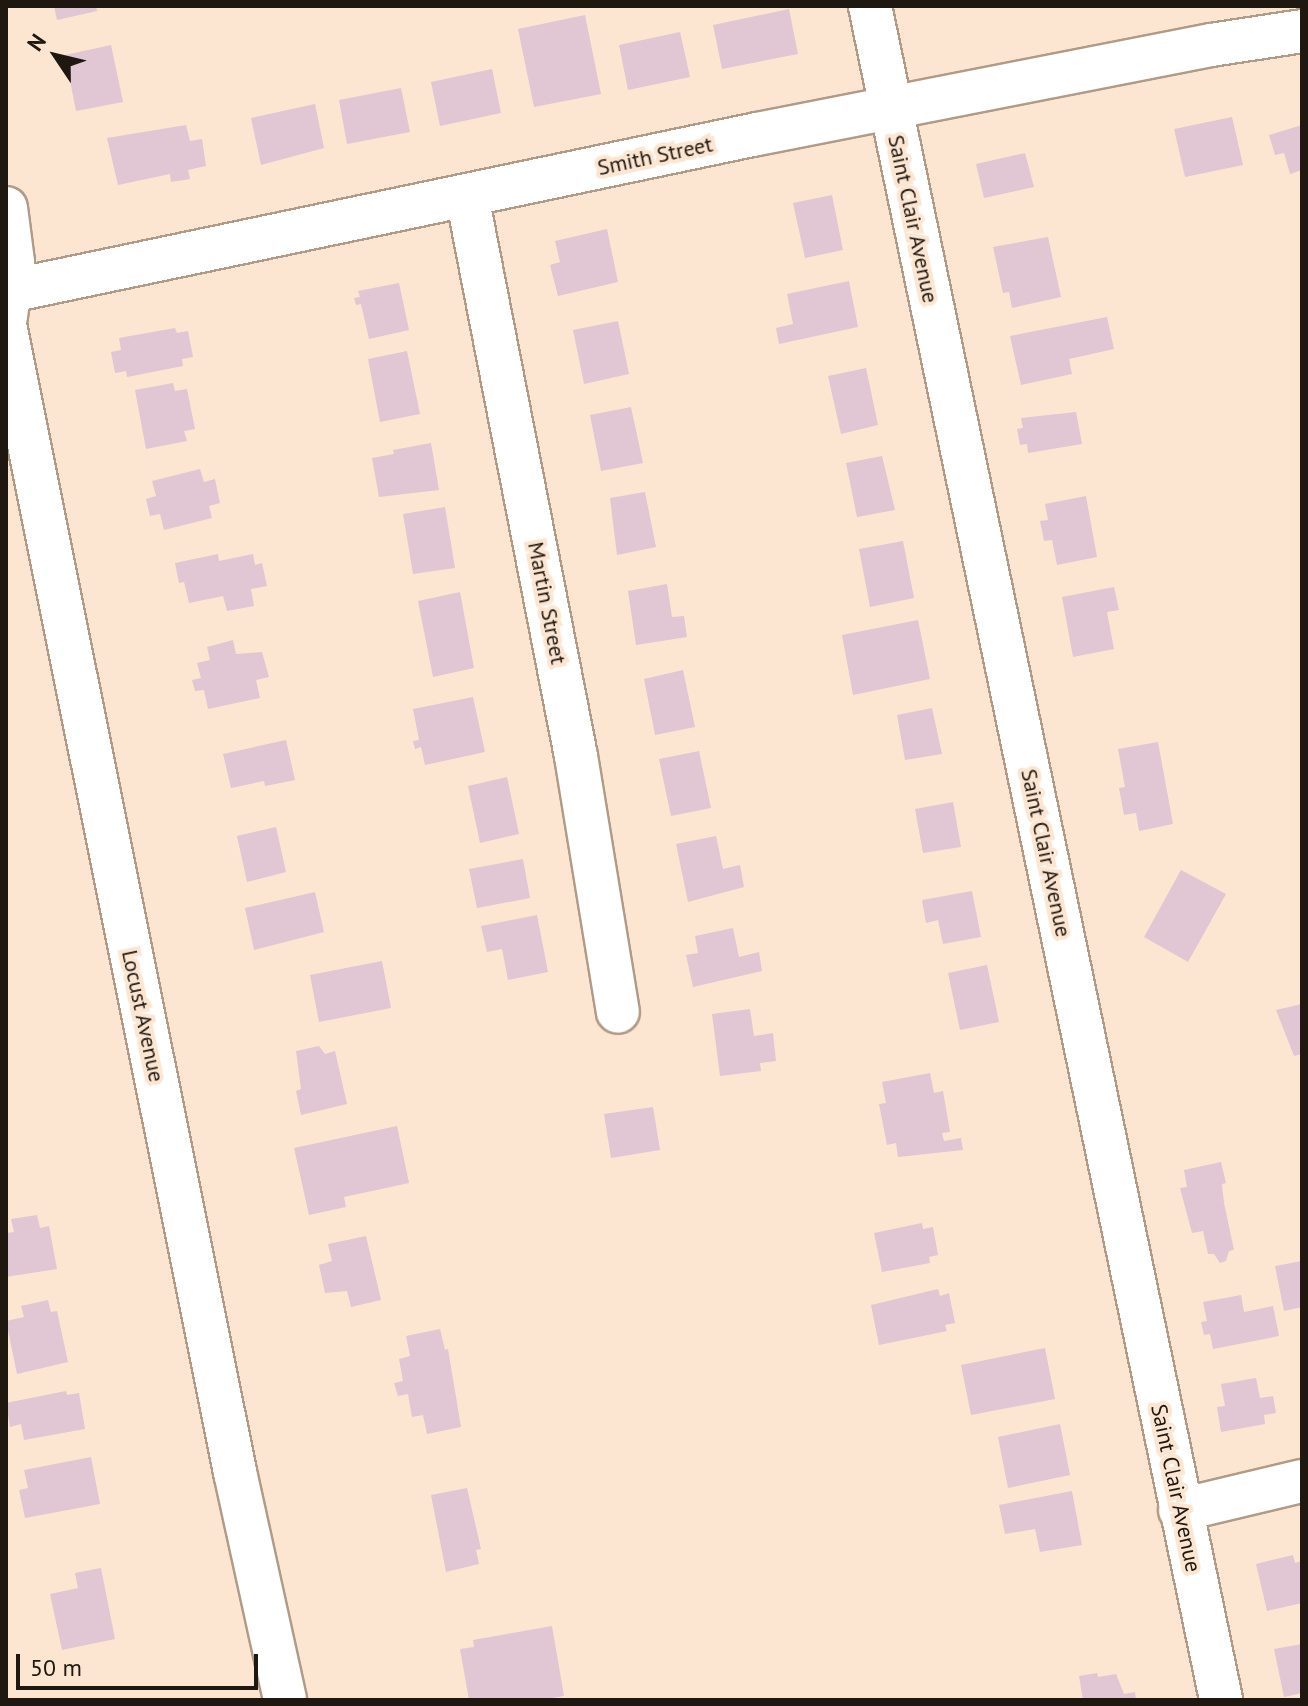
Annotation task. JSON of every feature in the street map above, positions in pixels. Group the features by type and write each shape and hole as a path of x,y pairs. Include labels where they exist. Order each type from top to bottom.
{"street":[{"name":"Saint Clair Avenue","path":"870,6 1221,1700"},
{"name":"Smith Street","path":"7,316 467,196 889,108 1211,45 1302,31"},
{"name":"Martin Street","path":"467,196 576,756 618,1012"},
{"name":"Locust Avenue","path":"6,208 13,262 7,316 235,1472 285,1700"},
{"path":"1180,1510 1302,1481"}],"building":[{"path":"54,6 96,6 97,11 57,20"},
{"path":"789,9 798,54 722,69 713,25"},
{"path":"585,15 601,94 534,107 518,29"},
{"path":"680,32 690,77 628,90 619,45"},
{"path":"111,45 123,102 76,111 65,55"},
{"path":"492,69 501,113 440,126 431,82"},
{"path":"401,88 410,132 347,144 339,100"},
{"path":"315,104 324,148 261,165 251,118"},
{"path":"1232,117 1243,165 1185,177 1174,129"},
{"path":"186,125 190,141 202,139 206,166 188,170 190,179 171,182 170,174 118,185 107,138"},
{"path":"1302,125 1302,170 1290,174 1284,153 1275,155 1269,135"},
{"path":"1025,153 1034,187 984,198 976,164"},
{"path":"832,195 843,250 805,258 793,203"},
{"path":"607,229 618,282 558,296 550,265 560,262 555,241"},
{"path":"1048,237 1061,297 1012,308 1009,292 1003,293 993,247"},
{"path":"849,281 858,327 779,344 776,328 793,324 787,294"},
{"path":"399,283 409,330 369,339 361,304 356,305 354,298 360,297 358,291"},
{"path":"1107,317 1114,349 1069,359 1072,374 1021,385 1010,336"},
{"path":"618,321 629,374 584,384 573,330"},
{"path":"175,328 177,333 188,331 193,357 182,359 183,366 127,377 126,371 115,373 111,352 121,350 119,338"},
{"path":"407,351 420,414 380,422 368,359"},
{"path":"866,368 878,425 841,434 828,376"},
{"path":"173,383 175,391 187,389 195,429 184,431 187,441 146,449 135,390"},
{"path":"631,407 643,463 601,471 590,415"},
{"path":"1076,412 1082,444 1028,453 1027,444 1020,445 1017,429 1023,428 1021,418"},
{"path":"431,443 439,490 379,497 372,458 394,454 393,450"},
{"path":"882,456 895,510 857,517 846,463"},
{"path":"200,469 204,482 215,479 220,503 209,506 212,518 164,530 160,514 150,516 146,499 156,496 152,481"},
{"path":"645,492 656,547 617,555 610,498"},
{"path":"1086,496 1097,557 1057,565 1052,540 1044,541 1040,521 1048,520 1045,504"},
{"path":"445,507 455,568 413,574 403,514"},
{"path":"903,541 914,598 870,607 859,549"},
{"path":"218,554 219,561 253,554 255,565 262,563 267,586 251,589 254,606 227,611 223,596 189,603 184,582 179,583 175,563"},
{"path":"667,584 672,617 684,616 687,637 636,645 628,591"},
{"path":"1114,587 1119,610 1107,612 1114,649 1073,657 1062,597"},
{"path":"460,592 474,668 433,677 418,601"},
{"path":"918,620 930,679 853,695 842,635"},
{"path":"233,640 236,654 262,652 269,677 256,680 260,698 208,709 204,690 195,691 192,680 201,678 197,663 210,660 207,647"},
{"path":"683,670 695,727 655,735 644,679"},
{"path":"473,697 485,752 425,765 421,747 415,749 413,741 419,740 413,709"},
{"path":"932,708 942,754 905,760 897,715"},
{"path":"286,740 295,780 265,786 264,781 231,788 223,754"},
{"path":"1158,742 1173,824 1139,831 1136,813 1124,815 1119,788 1125,787 1118,749"},
{"path":"699,751 711,808 671,816 659,759"},
{"path":"507,777 519,834 480,843 468,786"},
{"path":"953,802 961,847 923,853 915,809"},
{"path":"276,827 286,872 247,882 237,836"},
{"path":"716,836 723,869 740,865 744,887 688,902 676,844"},
{"path":"523,859 530,898 477,908 469,869"},
{"path":"1181,870 1226,894 1188,962 1144,937"},
{"path":"972,891 981,937 943,944 938,920 926,923 922,900"},
{"path":"315,892 324,932 254,950 245,908"},
{"path":"537,915 548,972 508,980 502,949 487,952 481,926"},
{"path":"733,928 739,957 759,952 762,971 693,987 686,955 698,953 695,936"},
{"path":"382,961 391,1008 319,1022 310,975"},
{"path":"987,965 999,1022 960,1030 948,973"},
{"path":"1302,1004 1302,1054 1294,1056 1276,1010"},
{"path":"750,1009 754,1036 773,1033 776,1061 760,1063 761,1071 720,1076 712,1014"},
{"path":"319,1046 325,1054 335,1051 347,1104 301,1115 296,1091 301,1089 296,1051"},
{"path":"930,1073 934,1093 943,1091 950,1132 942,1133 944,1141 961,1138 963,1150 898,1157 896,1143 887,1145 879,1104 886,1103 882,1082"},
{"path":"653,1107 660,1150 611,1158 604,1114"},
{"path":"397,1126 409,1183 344,1197 346,1207 309,1215 294,1148"},
{"path":"1221,1162 1226,1183 1222,1184 1224,1203 1234,1250 1229,1251 1226,1261 1220,1263 1214,1254 1208,1254 1203,1231 1192,1233 1180,1188 1187,1187 1184,1170"},
{"path":"37,1215 40,1228 49,1226 57,1269 6,1277 6,1233 14,1232 11,1219"},
{"path":"922,1223 923,1229 933,1227 938,1255 929,1257 930,1263 882,1272 874,1233"},
{"path":"366,1236 381,1300 351,1307 347,1291 325,1293 319,1265 332,1261 328,1244"},
{"path":"1302,1261 1302,1307 1284,1311 1275,1266"},
{"path":"938,1289 940,1296 949,1293 955,1323 945,1325 947,1331 879,1345 871,1305"},
{"path":"1241,1295 1244,1312 1273,1306 1279,1336 1213,1349 1210,1334 1204,1335 1201,1322 1207,1321 1203,1302"},
{"path":"48,1300 51,1312 57,1311 68,1362 17,1374 6,1321 24,1317 21,1306"},
{"path":"440,1329 445,1350 448,1349 461,1427 427,1434 423,1415 412,1417 408,1394 398,1396 394,1383 403,1381 399,1359 410,1356 406,1336"},
{"path":"1045,1348 1055,1399 971,1415 961,1365"},
{"path":"1256,1378 1260,1398 1273,1396 1276,1413 1264,1415 1265,1424 1221,1432 1217,1407 1225,1406 1221,1384"},
{"path":"66,1391 67,1395 79,1393 85,1429 24,1440 21,1424 10,1427 6,1403"},
{"path":"1060,1424 1070,1475 1008,1488 998,1437"},
{"path":"91,1457 100,1504 25,1518 19,1490 28,1488 24,1470"},
{"path":"467,1488 481,1549 476,1550 479,1564 446,1572 431,1495"},
{"path":"1072,1491 1082,1545 1040,1552 1035,1529 1005,1534 999,1505"},
{"path":"1293,1555 1295,1563 1302,1561 1302,1603 1267,1611 1256,1564"},
{"path":"101,1568 115,1639 62,1650 50,1594 78,1588 75,1573"},
{"path":"552,1626 564,1696 540,1700 469,1700 460,1649 474,1647 473,1640"},
{"path":"1302,1644 1302,1693 1284,1697 1274,1649"},
{"path":"1097,1673 1098,1677 1116,1674 1124,1694 1135,1692 1136,1700 1083,1700 1079,1676"}]}
